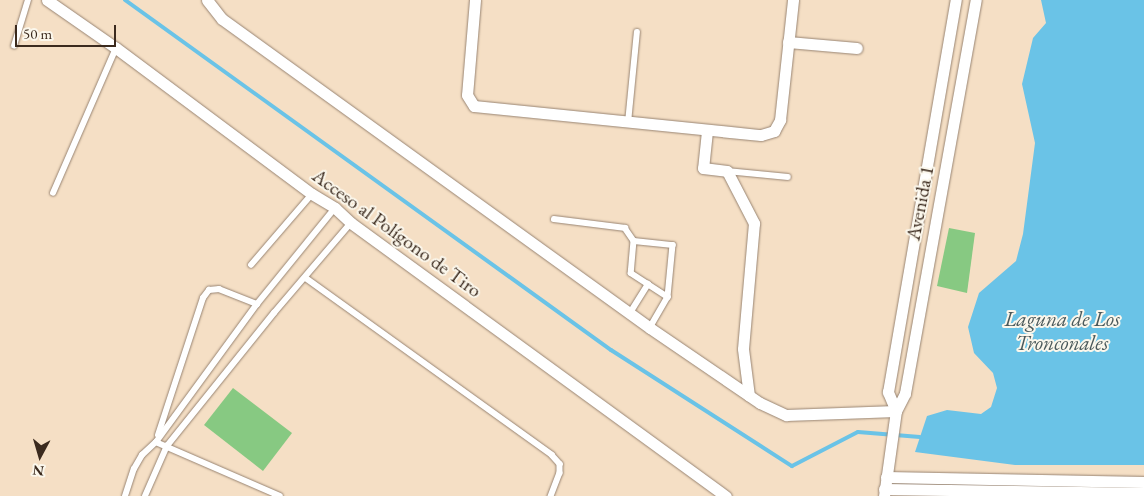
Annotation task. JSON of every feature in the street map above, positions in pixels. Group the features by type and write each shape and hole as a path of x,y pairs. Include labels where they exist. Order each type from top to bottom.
{"street":[{"name":"Acceso al Polígono de Tiro","path":"47,0 116,48 312,194 335,208 351,223 726,496"},
{"path":"207,0 222,19 650,328 760,404 786,415 896,414 886,479"},
{"path":"475,0 467,95 474,106 761,135 774,131 780,120 793,0"},
{"name":"Avenida 1","path":"896,414 888,392 956,0"},
{"name":"Avenida 1","path":"896,414 905,394 976,0"},
{"path":"788,42 857,48"},
{"path":"707,131 703,168 728,171 754,223 743,348 749,396"},
{"path":"886,479 1144,482"},
{"path":"886,479 1144,493"}],"lane":[{"path":"14,46 28,0"},
{"path":"628,123 637,32"},
{"path":"53,193 116,48"},
{"path":"728,171 788,177"},
{"path":"251,265 312,194"},
{"path":"124,496 134,470 142,456 156,442 257,304 335,208"},
{"path":"554,220 626,228 634,241 631,273 668,297"},
{"path":"144,496 167,446 274,313 306,278 351,223"},
{"path":"634,241 673,246 668,297 650,328"},
{"path":"306,278 552,455 560,464 560,473 551,496"},
{"path":"630,313 648,284"},
{"path":"156,442 203,298 209,290 219,289 257,304"},
{"path":"156,442 280,496"}],"green space":[{"path":"949,228 975,233 967,293 937,286"},
{"path":"233,388 292,433 263,471 204,425"}],"water":[{"name":"Laguna de Los Tronconales","path":"1041,0 1144,0 1144,465 1015,465 915,452 927,416 947,410 981,414 991,407 997,388 993,373 974,353 968,327 979,293 1016,261 1023,234 1035,143 1022,84 1033,38 1046,23"}],"waterway":[{"path":"125,0 611,350 792,466 858,432 920,437"}]}
